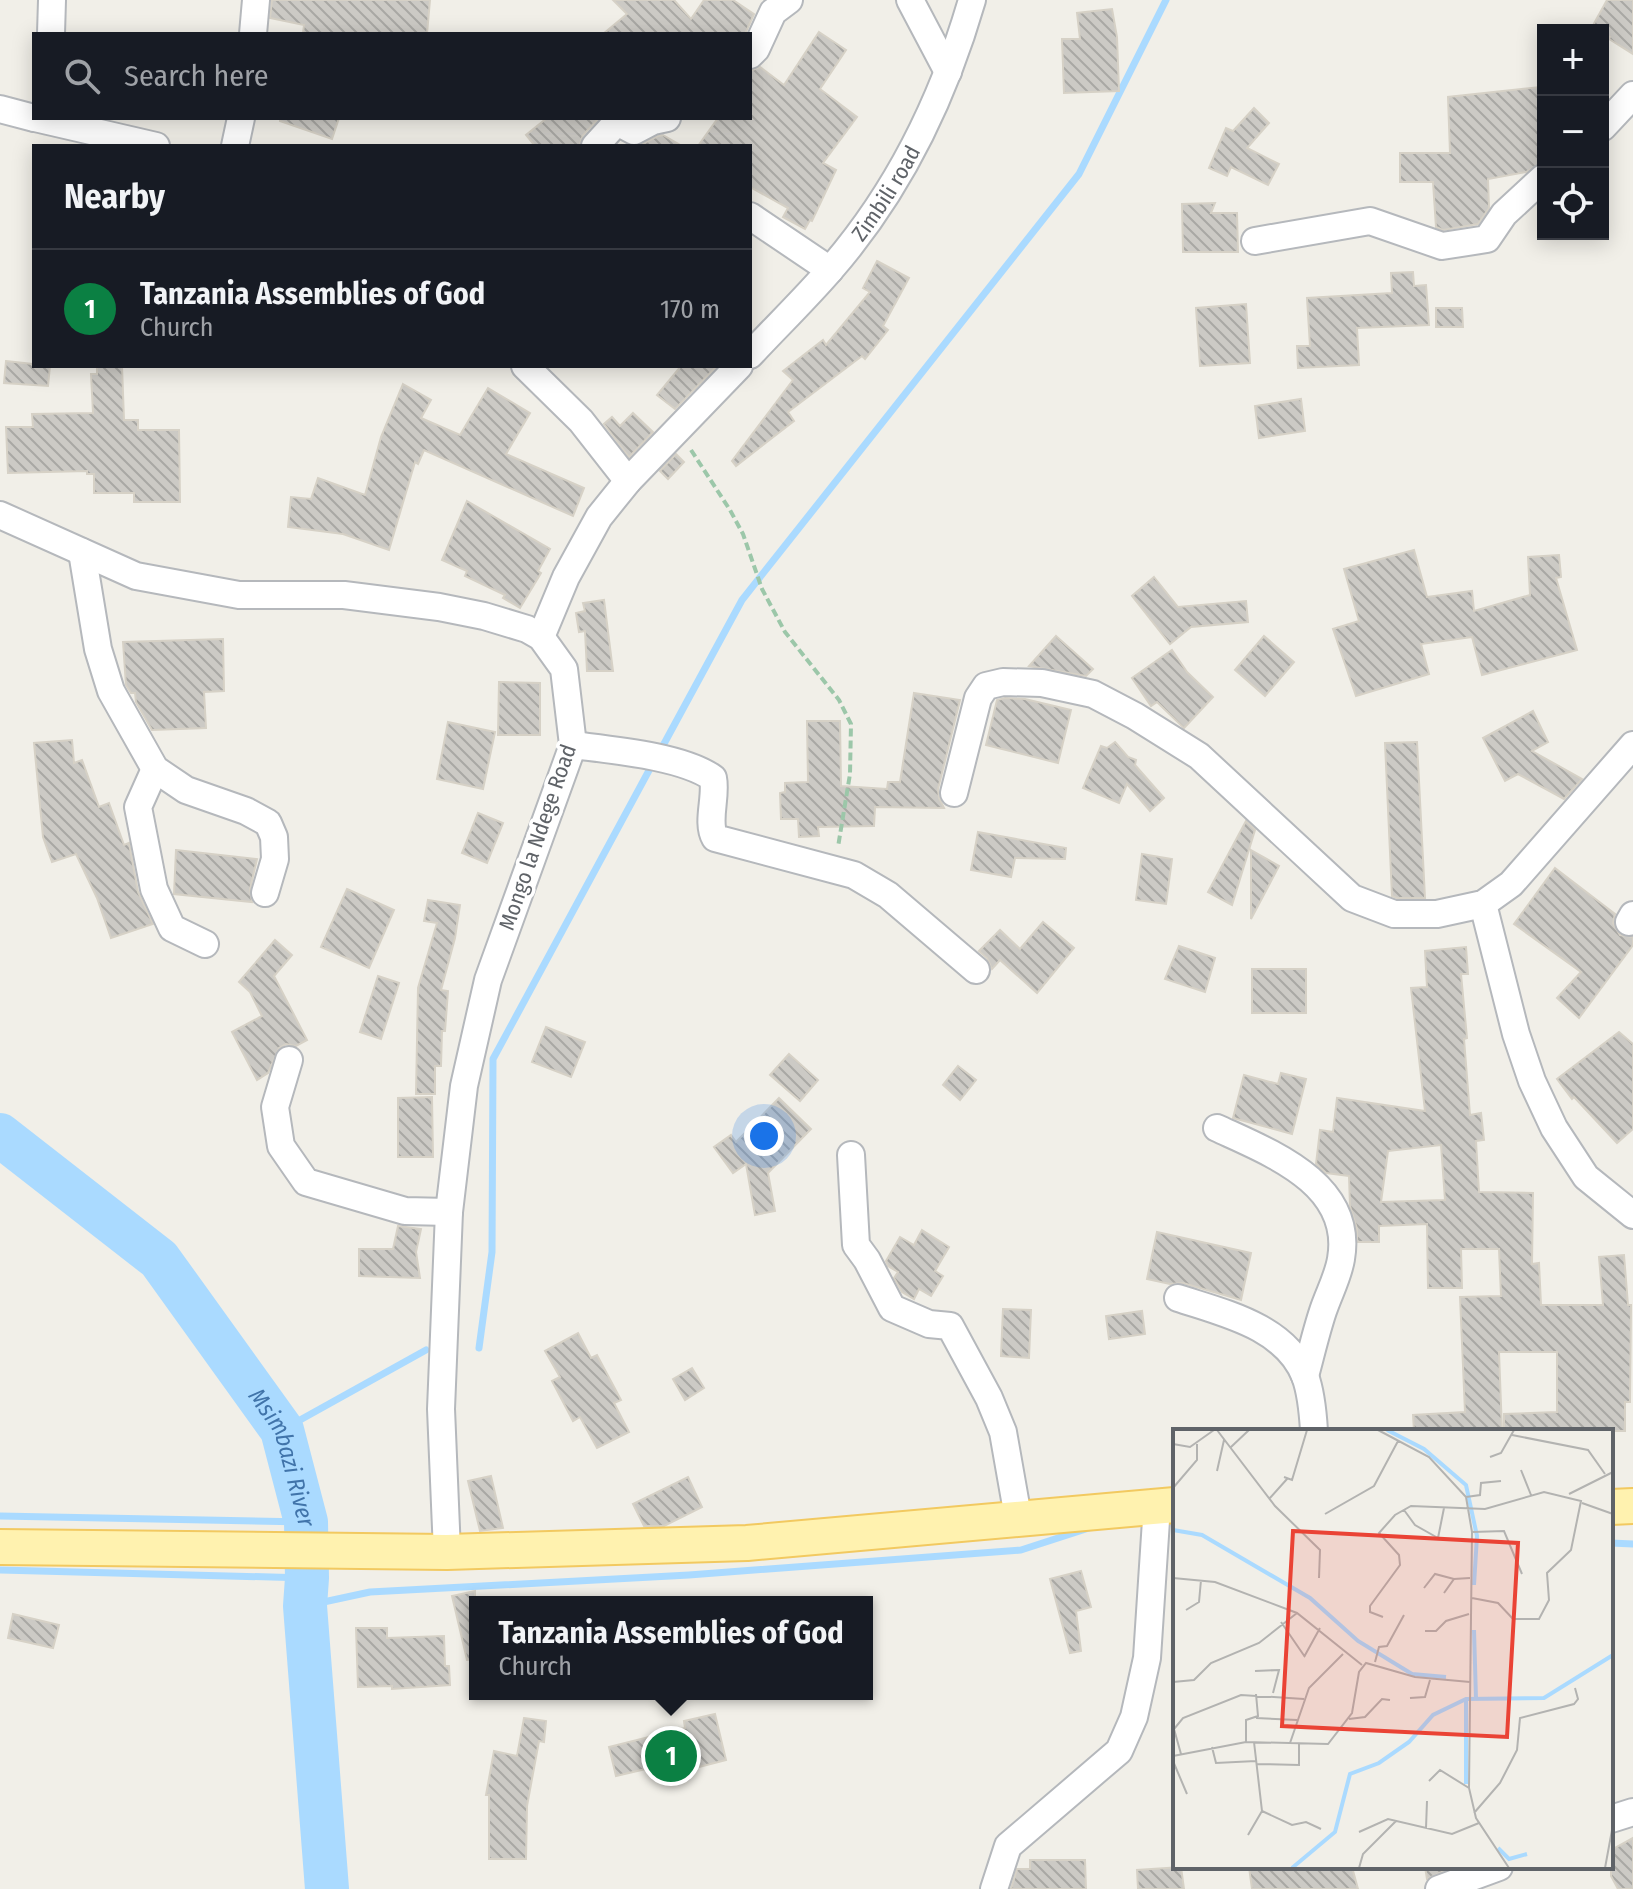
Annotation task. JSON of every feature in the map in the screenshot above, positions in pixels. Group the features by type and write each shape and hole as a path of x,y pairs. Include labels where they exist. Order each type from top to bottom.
{"main road":[{"path":"0,1547 447,1552 747,1543 1166,1505"},
{"path":"1613,1507 1633,1506"}],"street":[{"path":"51,32 52,0"},
{"path":"253,32 256,0"},
{"path":"752,51 773,12 789,0"},
{"path":"910,0 948,72"},
{"name":"Zimbili road","path":"752,353 830,270 860,233 923,134 972,0"},
{"path":"1609,121 1633,95"},
{"path":"0,109 32,117"},
{"path":"46,120 148,144"},
{"path":"235,144 241,120"},
{"path":"597,144 617,122 634,131 658,120"},
{"path":"1255,241 1370,221 1442,246 1487,239 1504,214 1537,184"},
{"path":"752,217 830,270"},
{"path":"527,368 581,421 628,481"},
{"path":"0,515 136,576 239,595 344,595 439,607 527,629 541,637 566,577 599,517 628,481 737,368"},
{"path":"82,552 98,649 111,691 155,769 186,790 246,811 268,823 274,837 275,859 265,893"},
{"name":"Mongo la Ndege Road","path":"447,1552 441,1409 449,1212 464,1086 488,980 573,745 564,669 541,637"},
{"path":"954,793 978,698 986,686 1003,682 1042,683 1093,694 1199,756 1352,898 1394,914 1437,914 1483,904 1511,884 1633,745"},
{"path":"573,745 639,754 703,771 713,778 716,791 711,830 715,838 854,875 888,895 976,970"},
{"path":"155,769 138,807 154,889 172,928 205,944"},
{"path":"1483,904 1516,1034 1532,1081 1549,1117 1586,1177 1633,1215"},
{"path":"289,1060 275,1107 281,1146 306,1182 405,1211 449,1212"},
{"path":"1217,1128 1285,1160 1319,1188 1338,1214 1343,1235 1341,1258 1305,1376"},
{"path":"851,1155 856,1245 892,1308 929,1324 950,1326 989,1398 1003,1432 1018,1517"},
{"path":"1178,1298 1255,1324 1288,1351 1305,1376 1314,1429"},
{"path":"994,1889 1008,1846 1119,1751 1134,1717 1147,1658 1166,1505"},
{"path":"1613,1818 1633,1812"},
{"path":"1439,1889 1494,1869"}],"path":[{"path":"678,432 743,534 762,589 785,632 839,700 851,724 850,774 835,868"}],"building":[{"path":"272,0 430,0 427,32 303,32 304,25 270,18"},
{"path":"613,0 674,0 691,19 704,0 733,0 754,14 746,32 605,32 627,14"},
{"path":"1607,0 1633,0 1633,54 1609,39 1609,24 1594,24"},
{"path":"1112,9 1117,37 1119,91 1064,93 1062,39 1080,39 1077,13"},
{"path":"819,32 846,50 820,89 857,117 823,163 836,170 812,221 805,229 783,217 788,208 752,188 752,144 699,144 717,120 752,120 752,70 760,67 784,85"},
{"path":"1537,87 1537,166 1526,172 1488,179 1489,208 1478,224 1443,230 1436,227 1433,182 1400,182 1400,153 1450,153 1448,97"},
{"path":"1254,108 1269,123 1247,148 1279,164 1268,185 1231,167 1227,176 1209,168 1226,128 1233,131"},
{"path":"280,120 338,120 332,139"},
{"path":"545,120 597,120 583,135 580,144 533,144 526,135"},
{"path":"663,135 679,144 642,144"},
{"path":"1215,203 1211,213 1237,213 1238,252 1183,252 1182,204"},
{"path":"877,261 909,278 883,326 888,330 865,359 862,356 788,412 794,421 736,466 732,461 793,380 783,371 823,340 826,345 870,292 863,288"},
{"path":"1413,272 1414,286 1426,285 1429,325 1357,328 1359,365 1298,368 1297,346 1310,346 1307,298 1392,293 1391,273"},
{"path":"1246,304 1250,363 1200,366 1196,308"},
{"path":"1436,308 1462,308 1463,327 1436,327"},
{"path":"6,361 32,364 32,368 50,368 48,386 4,383"},
{"path":"97,368 122,368 124,420 138,420 138,430 179,430 180,502 134,502 134,493 94,493 94,474 87,474 87,471 8,473 6,427 33,427 32,414 93,413 91,374 97,374"},
{"path":"679,368 715,368 675,409 657,395"},
{"path":"403,384 431,400 421,418 460,435 488,388 530,413 506,454 584,488 573,516 424,450 418,464 415,462 389,550 343,534 288,527 291,497 311,499 318,478 365,495 381,437"},
{"path":"1301,399 1305,431 1259,438 1255,406"},
{"path":"633,413 653,432 629,457 604,424 612,417 620,426"},
{"path":"676,454 684,462 668,479 660,471"},
{"path":"467,501 550,549 538,571 541,573 520,608 503,598 505,595 465,576 467,571 442,560"},
{"path":"1414,550 1427,597 1472,591 1474,611 1530,595 1528,557 1559,555 1561,577 1556,578 1577,650 1482,675 1472,637 1421,644 1429,674 1356,696 1333,629 1359,621 1344,569"},
{"path":"1154,577 1178,607 1246,601 1248,622 1191,627 1170,644 1132,596"},
{"path":"604,600 613,671 587,671 585,631 579,632 576,613 585,611 583,603"},
{"path":"1056,636 1093,669 1086,676 1029,666"},
{"path":"1264,636 1294,662 1265,696 1235,670"},
{"path":"223,639 224,691 204,692 206,728 152,730 136,702 135,693 131,693 126,685 123,642"},
{"path":"1172,650 1187,672 1213,697 1184,728 1157,702 1151,706 1132,678"},
{"path":"499,682 540,683 540,735 498,735"},
{"path":"914,693 960,700 938,789 944,808 875,807 874,826 818,827 819,836 799,837 798,819 781,819 780,793 785,792 785,783 808,782 807,721 840,721 841,786 887,789 888,782 900,782"},
{"path":"1025,699 1071,710 1058,763 986,745 997,700"},
{"path":"1533,711 1548,742 1532,751 1582,779 1564,799 1518,774 1505,781 1483,738"},
{"path":"448,722 495,732 483,789 437,779"},
{"path":"72,740 74,763 82,760 99,807 109,803 124,845 129,843 138,892 153,924 111,938 97,898 76,854 52,862 43,837 34,743"},
{"path":"1115,742 1128,757 1136,760 1135,765 1164,798 1150,811 1127,784 1119,803 1083,788 1101,746 1107,748"},
{"path":"1417,742 1425,898 1397,898 1392,896 1385,743"},
{"path":"478,813 503,823 487,863 462,853"},
{"path":"1246,821 1255,830 1232,905 1208,892"},
{"path":"978,832 1066,848 1065,859 1015,858 1011,877 971,870"},
{"path":"176,850 257,859 250,889 252,902 174,894"},
{"path":"1251,850 1279,866 1251,919"},
{"path":"1142,854 1172,859 1166,904 1136,900"},
{"path":"1555,868 1615,914 1613,923 1620,935 1633,937 1633,945 1579,1018 1557,998 1581,972 1514,924"},
{"path":"347,889 394,910 369,968 321,947"},
{"path":"428,900 460,905 441,990 448,991 441,1066 435,1066 435,1094 416,1094 418,988 437,923 424,921"},
{"path":"1043,922 1074,948 1037,993 1000,960 992,969 979,951 1000,930 1020,949"},
{"path":"275,940 292,955 274,976 307,1040 296,1046 286,1044 279,1048 268,1073 257,1080 232,1032 262,1016 250,992 239,982"},
{"path":"1179,946 1215,958 1205,992 1165,979"},
{"path":"1466,947 1468,974 1461,974 1470,1115 1481,1113 1484,1140 1476,1141 1479,1192 1533,1193 1532,1264 1539,1263 1541,1305 1603,1305 1599,1257 1624,1255 1628,1305 1631,1305 1630,1402 1625,1402 1625,1431 1504,1429 1504,1414 1557,1412 1557,1352 1499,1352 1502,1429 1414,1429 1413,1415 1465,1412 1460,1297 1501,1296 1499,1249 1461,1249 1462,1288 1428,1288 1427,1224 1379,1226 1379,1242 1357,1242 1357,1229 1350,1206 1349,1176 1326,1173 1316,1164 1320,1130 1333,1132 1337,1098 1425,1111 1411,988 1427,987 1425,951","holes":["1441,1145 1445,1200 1381,1202 1388,1151"]},
{"path":"1252,969 1306,969 1306,1013 1252,1013"},
{"path":"378,976 399,983 381,1039 360,1032"},
{"path":"546,1027 585,1042 571,1077 532,1062"},
{"path":"1619,1032 1633,1044 1633,1129 1617,1143 1574,1097 1572,1099 1557,1079"},
{"path":"789,1054 818,1080 800,1101 770,1075"},
{"path":"958,1066 976,1080 960,1100 943,1085"},
{"path":"1281,1073 1306,1079 1292,1134 1233,1118 1244,1075 1278,1084"},
{"path":"432,1097 433,1157 398,1157 398,1098"},
{"path":"779,1098 811,1129 768,1173 775,1211 755,1215 746,1164 733,1173 714,1147 731,1135 736,1142"},
{"path":"398,1226 421,1229 416,1252 420,1278 359,1276 359,1249 393,1249"},
{"path":"922,1230 949,1247 935,1271 943,1276 931,1296 919,1289 914,1299 902,1292 894,1278 898,1272 886,1261 900,1237 914,1245"},
{"path":"1157,1232 1251,1253 1241,1300 1183,1283 1170,1284 1147,1279"},
{"path":"1003,1309 1031,1310 1029,1358 1001,1356"},
{"path":"1142,1311 1145,1334 1109,1339 1106,1316"},
{"path":"578,1333 591,1358 597,1355 621,1400 614,1403 629,1432 597,1448 580,1417 573,1421 552,1381 560,1377 545,1351"},
{"path":"692,1368 704,1388 685,1400 673,1379"},
{"path":"491,1476 503,1528 480,1531 468,1481"},
{"path":"688,1477 702,1507 664,1526 644,1526 633,1504"},
{"path":"1081,1571 1091,1607 1076,1611 1081,1651 1070,1653 1050,1579"},
{"path":"475,1591 475,1596 469,1596 469,1660 467,1660 452,1596"},
{"path":"13,1614 59,1625 53,1648 8,1638"},
{"path":"356,1628 387,1628 387,1638 444,1636 445,1666 449,1666 450,1685 392,1689 392,1686 358,1687"},
{"path":"715,1714 726,1760 699,1767 697,1757 616,1776 609,1747 685,1728 684,1721"},
{"path":"524,1718 546,1721 544,1742 539,1741 527,1806 526,1859 489,1859 489,1795 486,1795 494,1751 517,1756"},
{"path":"1633,1838 1633,1889 1618,1889 1611,1876 1613,1849"},
{"path":"1030,1860 1085,1860 1086,1889 1011,1889 1017,1869 1030,1869"},
{"path":"1181,1869 1184,1889 1138,1889 1137,1870"},
{"path":"1249,1869 1353,1869 1358,1889 1252,1889"},
{"path":"1425,1869 1449,1869 1427,1879"}],"waterway":[{"path":"659,753 742,600 1079,174 1166,0"},
{"path":"479,1348 492,1252 493,1059 653,763"},
{"name":"Msimbazi River","path":"0,1135 159,1259 282,1430 306,1522 305,1606 327,1889"},
{"path":"282,1430 426,1350"},
{"path":"0,1516 306,1522"},
{"path":"305,1606 370,1592 689,1575 1021,1550 1092,1527"},
{"path":"1613,1543 1633,1544"},
{"path":"0,1570 307,1578"}],"place":[{"name":"Tanzania Assemblies of God","path":"671,1756"}]}
